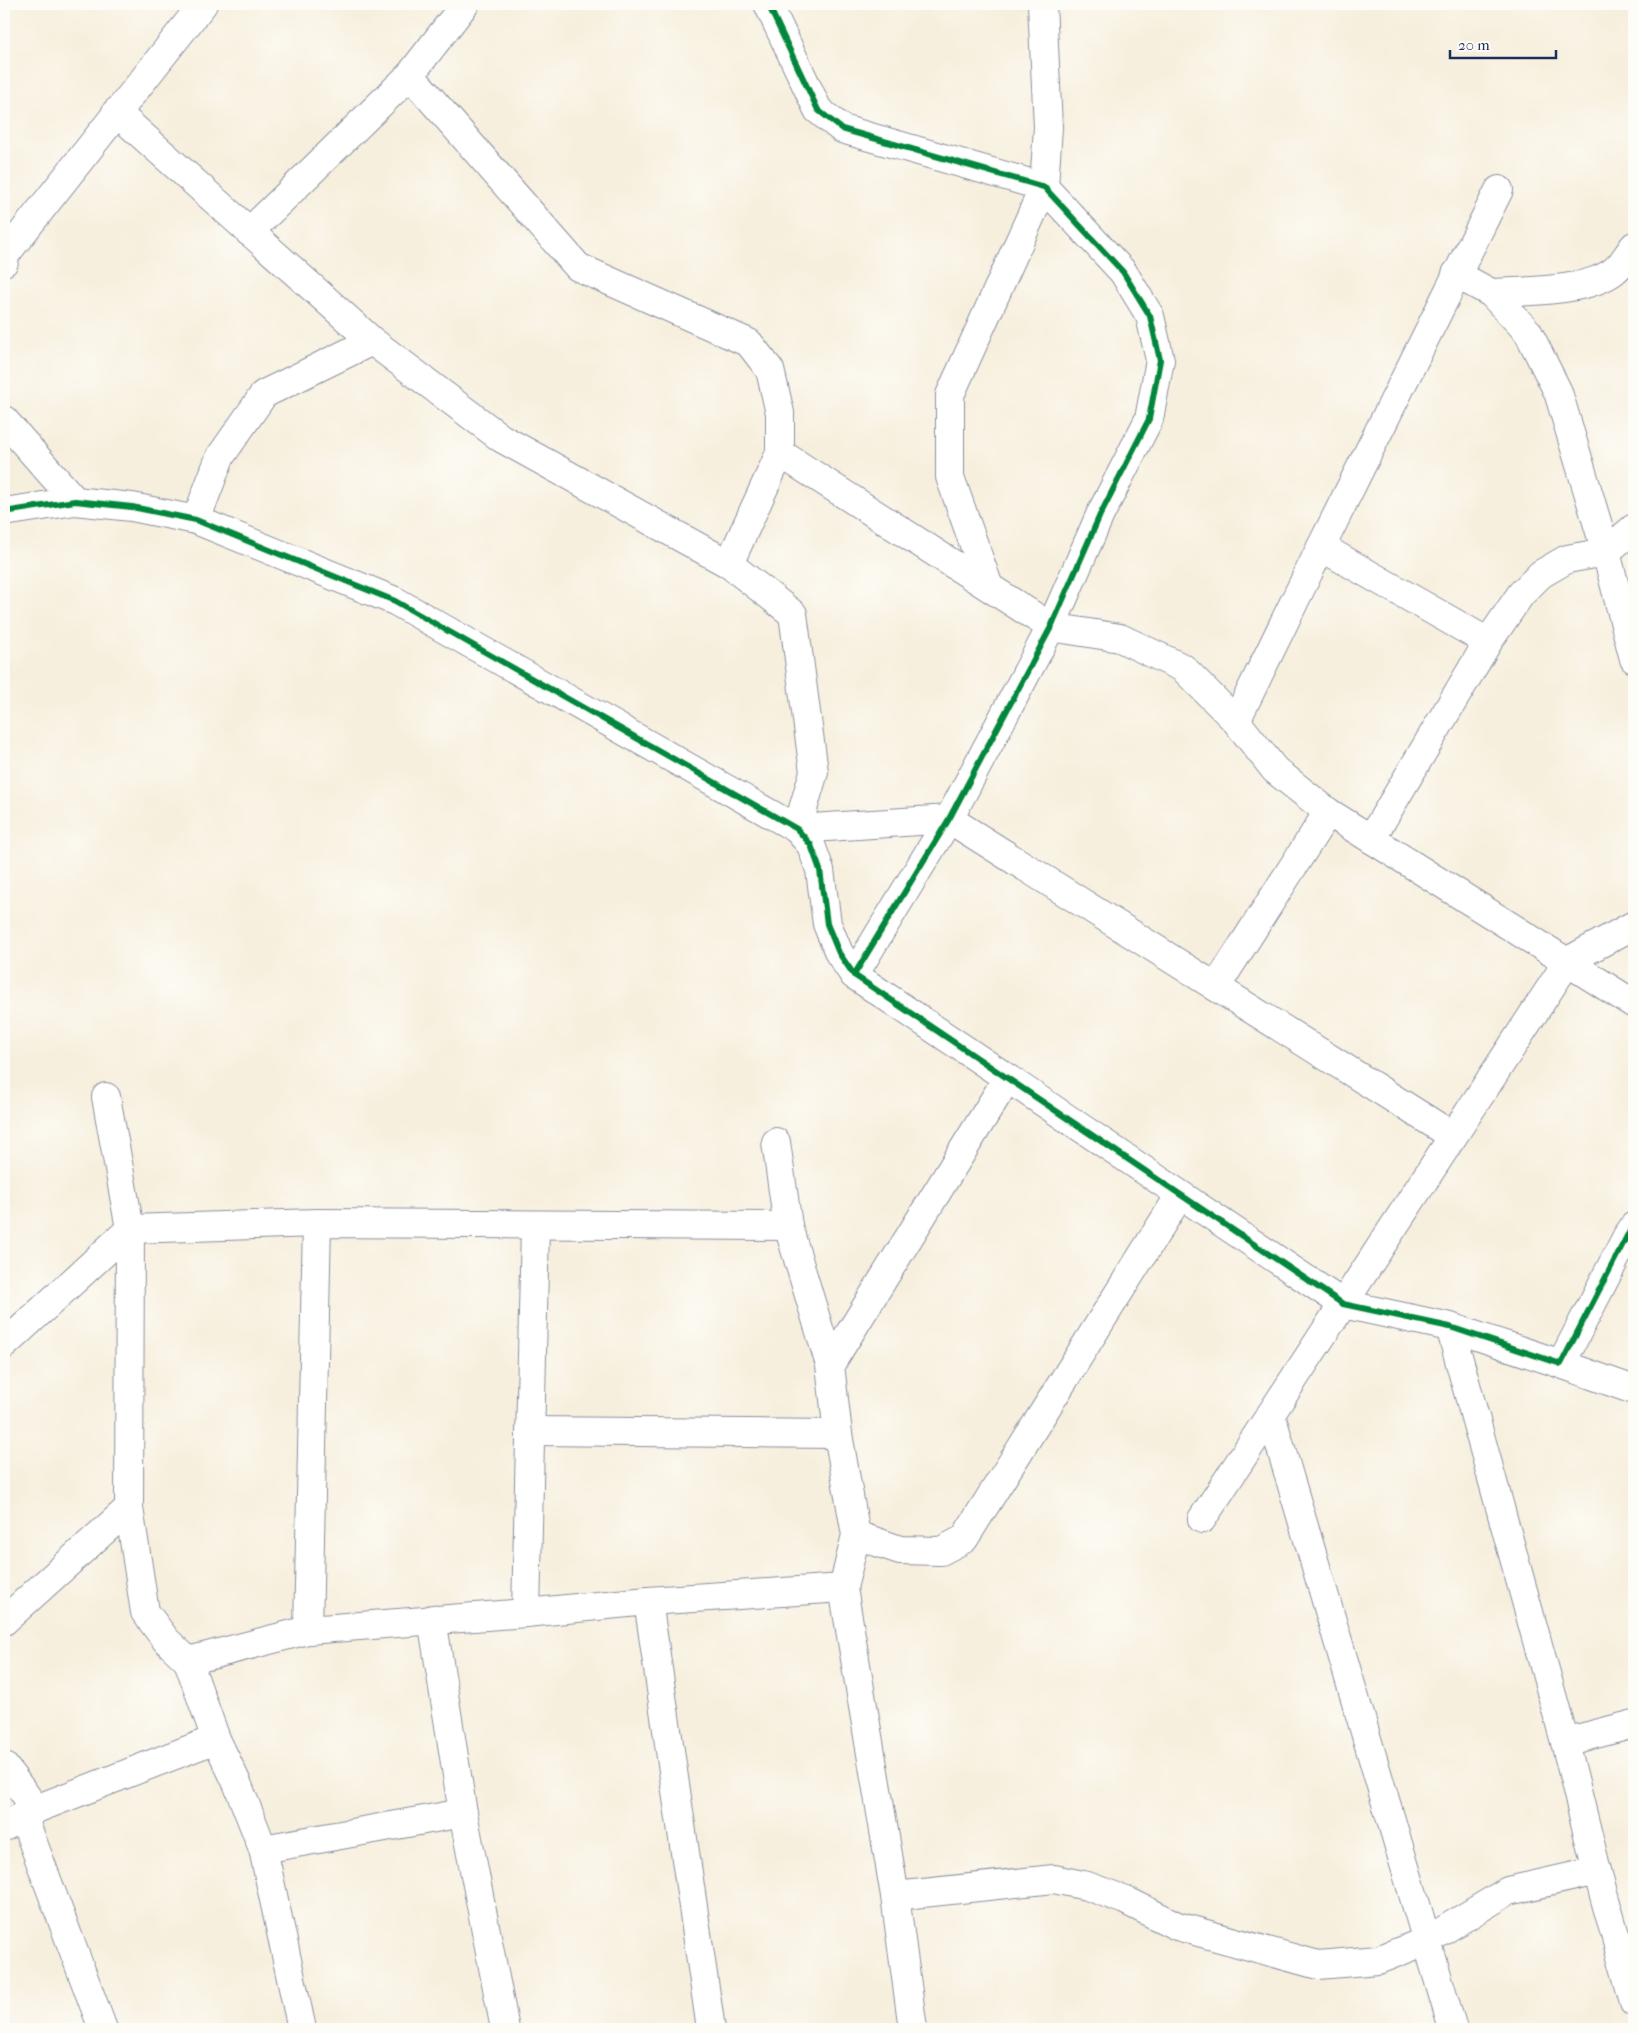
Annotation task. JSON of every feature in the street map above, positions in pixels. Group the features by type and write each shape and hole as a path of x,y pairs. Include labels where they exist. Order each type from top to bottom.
{"street":[{"path":"4,262 6,255 202,4"},
{"path":"249,232 410,75 466,4"},
{"path":"768,4 818,110 842,129 1044,187 1123,272 1150,316 1160,360 1149,419 1100,515 1051,627 949,819 854,976"},
{"path":"989,587 950,477 950,395 1044,187 1048,127 1042,4"},
{"path":"410,75 578,267 749,344 770,370 780,412 780,453 729,564"},
{"path":"116,112 372,341 501,438 729,564 793,614 814,772 796,829"},
{"path":"1236,721 1499,190"},
{"path":"1491,293 1586,285 1615,271 1634,246"},
{"path":"1456,274 1491,293 1528,332 1558,392 1606,552 1634,659"},
{"path":"196,520 220,457 264,394 372,341"},
{"path":"4,420 75,501"},
{"path":"780,453 1051,627 1120,638 1183,668 1236,721 1274,770 1328,812 1634,1004"},
{"path":"4,512 75,501 132,507 196,520 395,601 796,829 811,845 820,870 827,924 839,953 854,976 1343,1304 1450,1327 1634,1390"},
{"path":"1371,839 1488,642 1521,594 1541,574 1566,559 1606,552 1634,528"},
{"path":"1321,547 1488,642"},
{"path":"1216,987 1328,812"},
{"path":"796,829 949,819 1453,1136"},
{"path":"1202,1519 1568,961 1634,925"},
{"path":"830,1365 1008,1079"},
{"path":"106,1097 130,1229 129,1508 145,1612 166,1640 188,1661 216,1739 237,1783 263,1849 302,2029"},
{"path":"776,1142 788,1226 830,1365 838,1434 856,1535 843,1588 895,1896 913,2029"},
{"path":"856,1535 900,1550 941,1551 964,1539 1180,1195"},
{"path":"4,1345 130,1229 317,1223 535,1226 788,1226"},
{"path":"308,1630 317,1223"},
{"path":"526,1613 535,1226"},
{"path":"1561,1364 1627,1236 1634,1226"},
{"path":"1450,1327 1565,1742 1597,1871 1634,2002"},
{"path":"1271,1415 1453,2029"},
{"path":"530,1430 838,1434"},
{"path":"4,1621 129,1508"},
{"path":"188,1661 308,1630 526,1613 648,1601 843,1588"},
{"path":"648,1601 711,2029"},
{"path":"432,1619 463,1813 505,2029"},
{"path":"1565,1742 1634,1724"},
{"path":"21,1817 216,1739"},
{"path":"4,1766 21,1817 103,2029"},
{"path":"263,1849 463,1813"},
{"path":"895,1896 1054,1879 1087,1886 1125,1900 1177,1926 1318,1965 1378,1960 1426,1941 1508,1891 1597,1871"}],"cycle path":[{"path":"768,4 818,110 842,129 1044,187 1123,272 1150,316 1160,360 1149,419 1100,515 1051,627 949,819 854,975"},
{"path":"4,512 75,501 132,507 196,520 395,601 797,829 811,845 820,870 827,924 839,953 854,975 1343,1304 1450,1327 1561,1364 1627,1236 1634,1226"}]}
